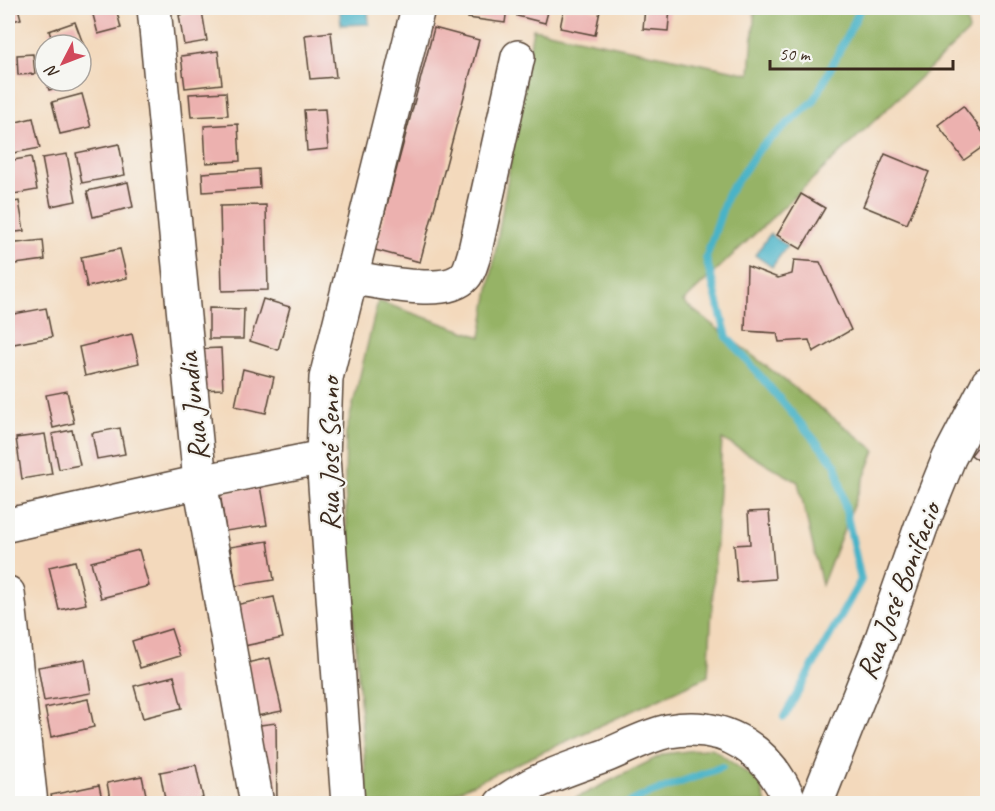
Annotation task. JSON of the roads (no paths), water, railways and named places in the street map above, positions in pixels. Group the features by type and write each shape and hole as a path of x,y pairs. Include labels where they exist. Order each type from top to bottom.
{"street":[{"name":"Rua Jundia","path":"154,8 200,482 257,804"},
{"name":"Rua José Senno","path":"348,804 323,457 326,378 418,8"},
{"path":"352,278 428,287 449,285 458,282 466,275 474,255 518,57"},
{"name":"Rua José Bonifacio","path":"816,804 881,641 941,477 987,383"},
{"path":"8,525 323,457"},
{"path":"8,593 31,804"},
{"path":"501,804 536,783 666,732 689,728 712,731 746,743 764,760 786,790 791,804"}],"water":[{"path":"368,9 369,24 341,25 340,11"},
{"path":"770,234 787,246 772,267 755,255"}],"waterway":[{"path":"784,717 861,580 836,465 727,337 706,258 727,195 760,148 814,101 861,8"},
{"path":"627,804 722,767"}]}
